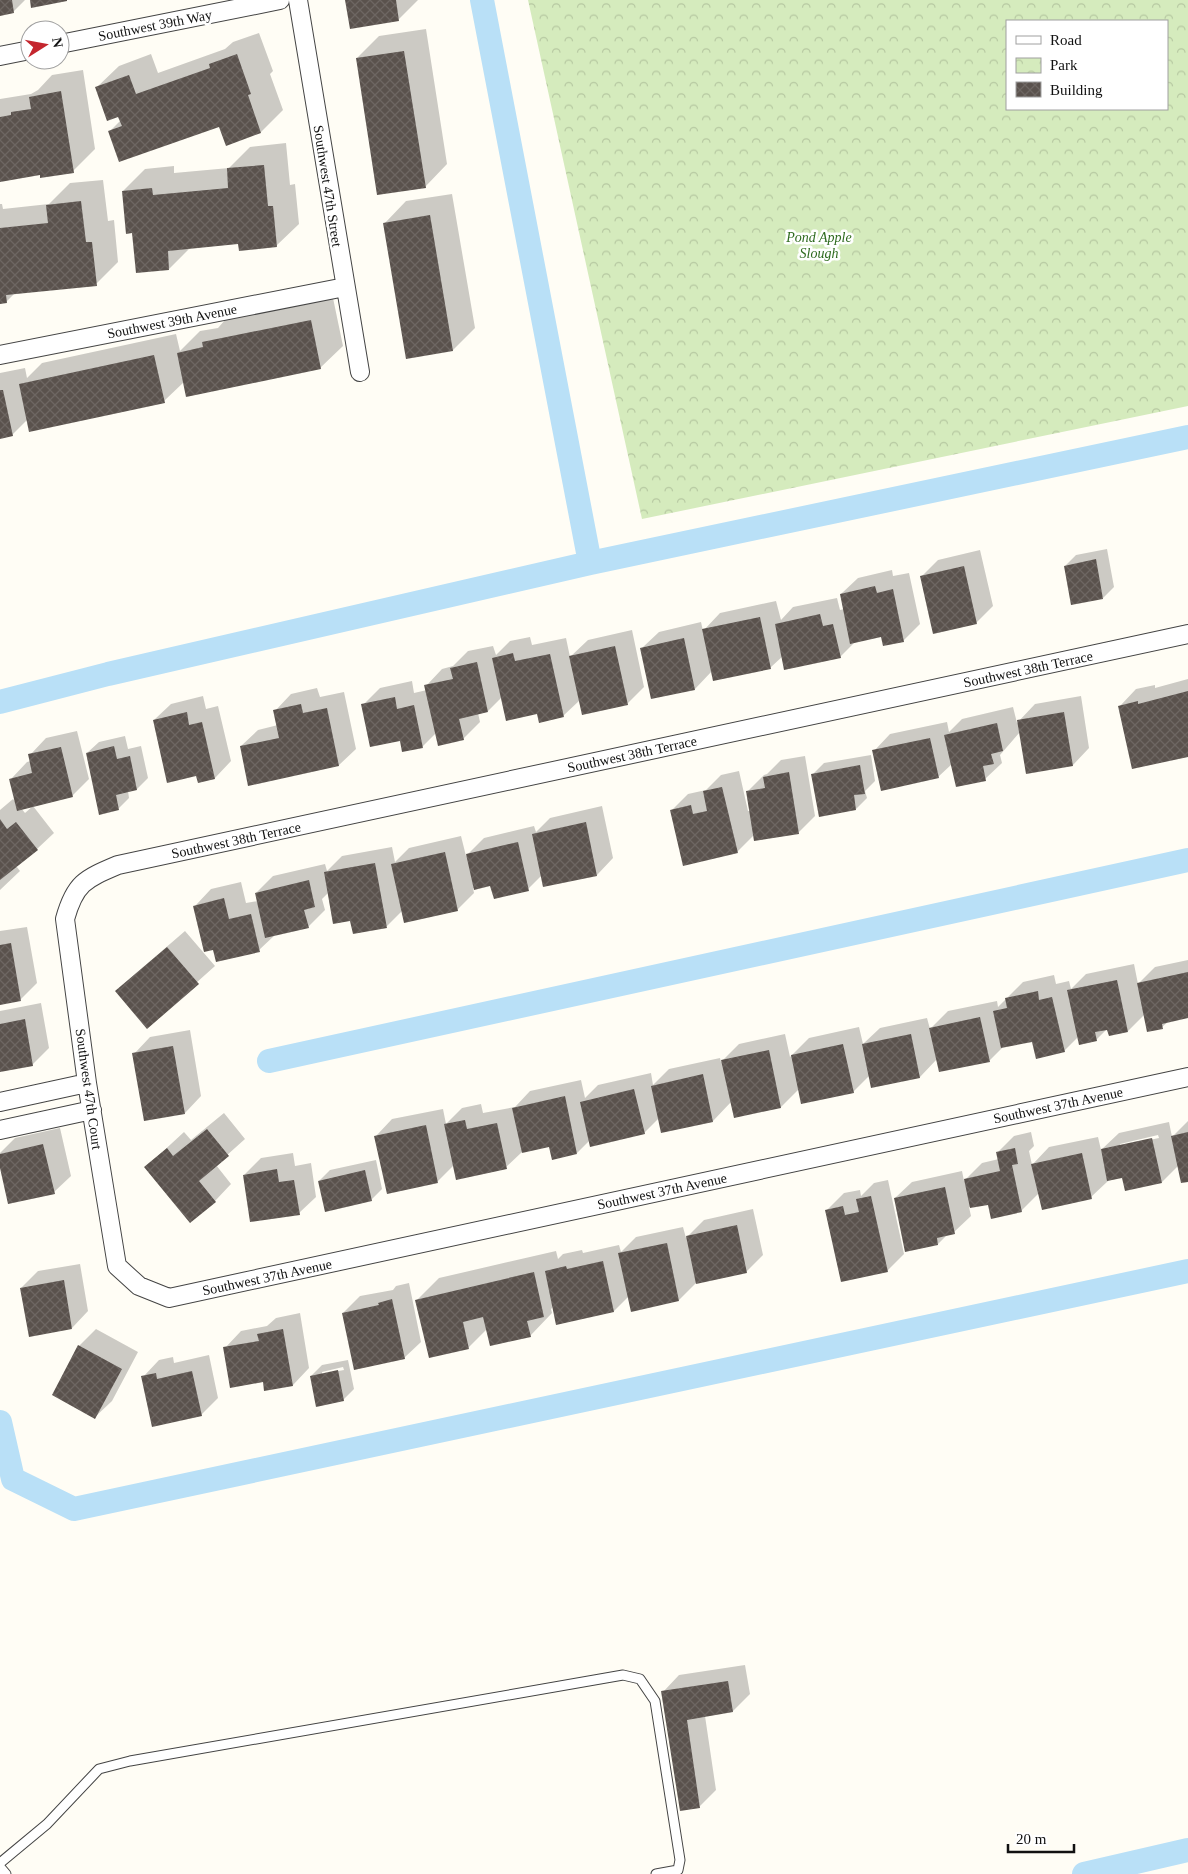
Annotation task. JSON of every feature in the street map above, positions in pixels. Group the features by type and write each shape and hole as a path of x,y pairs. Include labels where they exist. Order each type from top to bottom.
{"street":[{"name":"Southwest 39th Way","path":"70,42 280,0"},
{"name":"Southwest 47th Street","path":"298,0 360,372"},
{"path":"0,56 20,52"},
{"name":"Southwest 39th Avenue","path":"0,355 345,287"},
{"name":"Southwest 38th Terrace","path":"81,886 90,878 118,866 1188,634"},
{"name":"Southwest 47th Court","path":"81,886 71,898 65,919 87,1083 117,1266 138,1286"},
{"name":"Southwest 37th Avenue","path":"138,1286 169,1298 1188,1077"},
{"path":"0,1102 87,1083"},
{"path":"0,1130 92,1110"}],"lane":[{"path":"6,1874 0,1865 47,1824 99,1769 130,1761 623,1675 640,1679 655,1701 680,1860 678,1870 656,1874"}],"green space":[{"name":"Pond Apple Slough","path":"528,0 1188,0 1188,406 642,519"}],"building":[{"path":"0,0 12,0 14,13 0,16"},
{"path":"30,0 67,0 67,1 31,8"},
{"path":"345,0 396,0 399,21 350,29"},
{"path":"404,51 426,188 377,195 356,58"},
{"path":"237,54 251,94 248,95 261,133 226,146 219,127 119,162 108,131 122,126 118,117 107,121 95,87 129,75 136,94 210,68 209,64"},
{"path":"61,91 74,173 40,178 40,175 0,182 0,117 11,115 11,112 31,109 29,97"},
{"path":"264,165 268,206 273,206 277,247 239,251 238,244 168,251 169,270 136,273 132,233 126,234 122,191 152,188 153,195 228,188 227,168"},
{"path":"81,201 86,242 92,242 97,286 6,295 7,303 0,304 0,228 48,223 46,205"},
{"path":"430,215 453,351 406,359 383,223"},
{"path":"311,320 321,369 186,397 177,353 203,347 202,342"},
{"path":"154,355 165,403 29,432 19,384"},
{"path":"0,390 3,390 13,436 0,439"},
{"path":"1096,559 1103,599 1071,605 1064,566"},
{"path":"964,566 977,624 933,634 920,576"},
{"path":"875,586 877,593 893,589 904,642 883,646 881,637 850,644 840,594"},
{"path":"820,614 823,626 833,624 841,658 784,670 775,624"},
{"path":"760,617 771,669 713,681 702,629"},
{"path":"684,638 695,690 651,699 640,648"},
{"path":"615,646 628,705 582,715 569,656"},
{"path":"513,653 515,661 550,654 564,717 539,723 537,714 506,721 492,658"},
{"path":"477,662 488,712 459,719 464,740 438,746 424,685 453,679 450,668"},
{"path":"1188,691 1188,757 1132,769 1118,706 1138,701 1138,704"},
{"path":"395,697 397,709 414,705 423,748 402,752 400,741 370,747 361,704"},
{"path":"301,704 303,713 327,708 339,766 248,786 240,746 279,738 273,710"},
{"path":"187,712 189,725 202,722 215,779 198,783 196,776 167,783 153,720"},
{"path":"1064,712 1073,766 1026,774 1017,720"},
{"path":"997,723 1003,751 991,754 994,764 983,766 986,781 956,787 944,735"},
{"path":"930,738 939,778 881,791 872,750"},
{"path":"114,746 117,759 130,756 137,790 116,795 119,810 99,815 86,753"},
{"path":"61,747 73,797 17,811 9,779 32,773 28,754"},
{"path":"860,765 865,794 854,795 856,810 819,817 811,774"},
{"path":"789,772 799,834 754,841 746,791 765,788 763,777"},
{"path":"722,787 738,853 683,866 670,810 691,805 693,814 707,811 703,791"},
{"path":"0,819 7,829 16,822 38,850 0,880"},
{"path":"586,822 597,876 543,887 532,834"},
{"path":"518,842 529,891 494,899 490,886 474,890 466,854"},
{"path":"445,852 458,911 404,923 391,864"},
{"path":"375,863 387,928 353,934 350,921 333,924 324,872"},
{"path":"309,880 315,907 304,910 309,928 265,938 255,893"},
{"path":"224,898 229,919 251,914 260,952 216,962 213,950 204,952 193,906"},
{"path":"11,943 21,1001 0,1005 0,945"},
{"path":"167,947 199,984 147,1029 115,991"},
{"path":"1188,972 1188,1018 1162,1024 1163,1029 1147,1032 1137,983"},
{"path":"1117,980 1128,1032 1109,1036 1107,1030 1095,1032 1097,1041 1079,1045 1067,990"},
{"path":"1038,991 1039,1000 1052,997 1065,1052 1036,1059 1032,1042 1001,1048 993,1011 1007,1008 1005,998"},
{"path":"980,1017 990,1062 939,1072 929,1028"},
{"path":"25,1019 33,1066 0,1072 0,1024"},
{"path":"911,1034 920,1078 871,1088 862,1044"},
{"path":"843,1044 854,1093 801,1104 791,1055"},
{"path":"173,1046 185,1114 144,1121 132,1053"},
{"path":"769,1050 781,1108 734,1118 721,1060"},
{"path":"703,1074 713,1122 661,1133 651,1086"},
{"path":"634,1089 645,1134 590,1147 580,1102"},
{"path":"565,1096 577,1154 552,1160 549,1147 522,1153 512,1108"},
{"path":"465,1120 467,1129 497,1123 507,1169 456,1180 444,1124"},
{"path":"426,1125 438,1183 387,1194 374,1136"},
{"path":"207,1129 229,1156 199,1181 216,1202 190,1223 144,1167 167,1148 173,1156"},
{"path":"1188,1132 1188,1182 1181,1183 1171,1136"},
{"path":"1152,1138 1162,1183 1125,1191 1122,1178 1107,1181 1101,1149"},
{"path":"43,1144 55,1194 8,1204 0,1168 0,1154"},
{"path":"1015,1148 1018,1164 1012,1165 1022,1212 991,1219 988,1205 970,1208 964,1179 1000,1171 996,1152"},
{"path":"1082,1153 1092,1199 1042,1210 1031,1164"},
{"path":"277,1169 279,1182 294,1180 300,1215 250,1222 243,1175"},
{"path":"365,1170 372,1201 325,1212 318,1181"},
{"path":"945,1187 955,1234 937,1238 938,1245 905,1252 894,1198"},
{"path":"871,1196 888,1272 841,1282 825,1210 843,1206 845,1215 859,1212 856,1199"},
{"path":"737,1225 747,1273 696,1284 686,1236"},
{"path":"667,1243 679,1301 631,1312 618,1253"},
{"path":"603,1261 614,1312 556,1325 545,1271 566,1266 567,1269"},
{"path":"534,1272 544,1317 527,1321 531,1337 490,1346 483,1317 463,1322 469,1349 429,1358 415,1300"},
{"path":"64,1280 72,1329 29,1337 20,1288"},
{"path":"392,1299 405,1359 354,1370 342,1313 379,1305 378,1303"},
{"path":"283,1329 293,1386 264,1391 263,1382 230,1388 223,1347 259,1341 257,1334"},
{"path":"78,1345 122,1369 95,1419 52,1395"},
{"path":"338,1370 344,1401 316,1407 310,1376"},
{"path":"192,1371 202,1416 152,1427 141,1376 156,1373 157,1379"},
{"path":"728,1681 733,1712 687,1720 700,1808 680,1811 661,1691"}],"waterway":[{"path":"482,0 590,563"},
{"path":"0,702 108,674 590,563 1188,437"},
{"path":"269,1061 1188,860"},
{"path":"0,1422 13,1479 74,1509 1188,1271"},
{"path":"1084,1874 1188,1850"}]}
